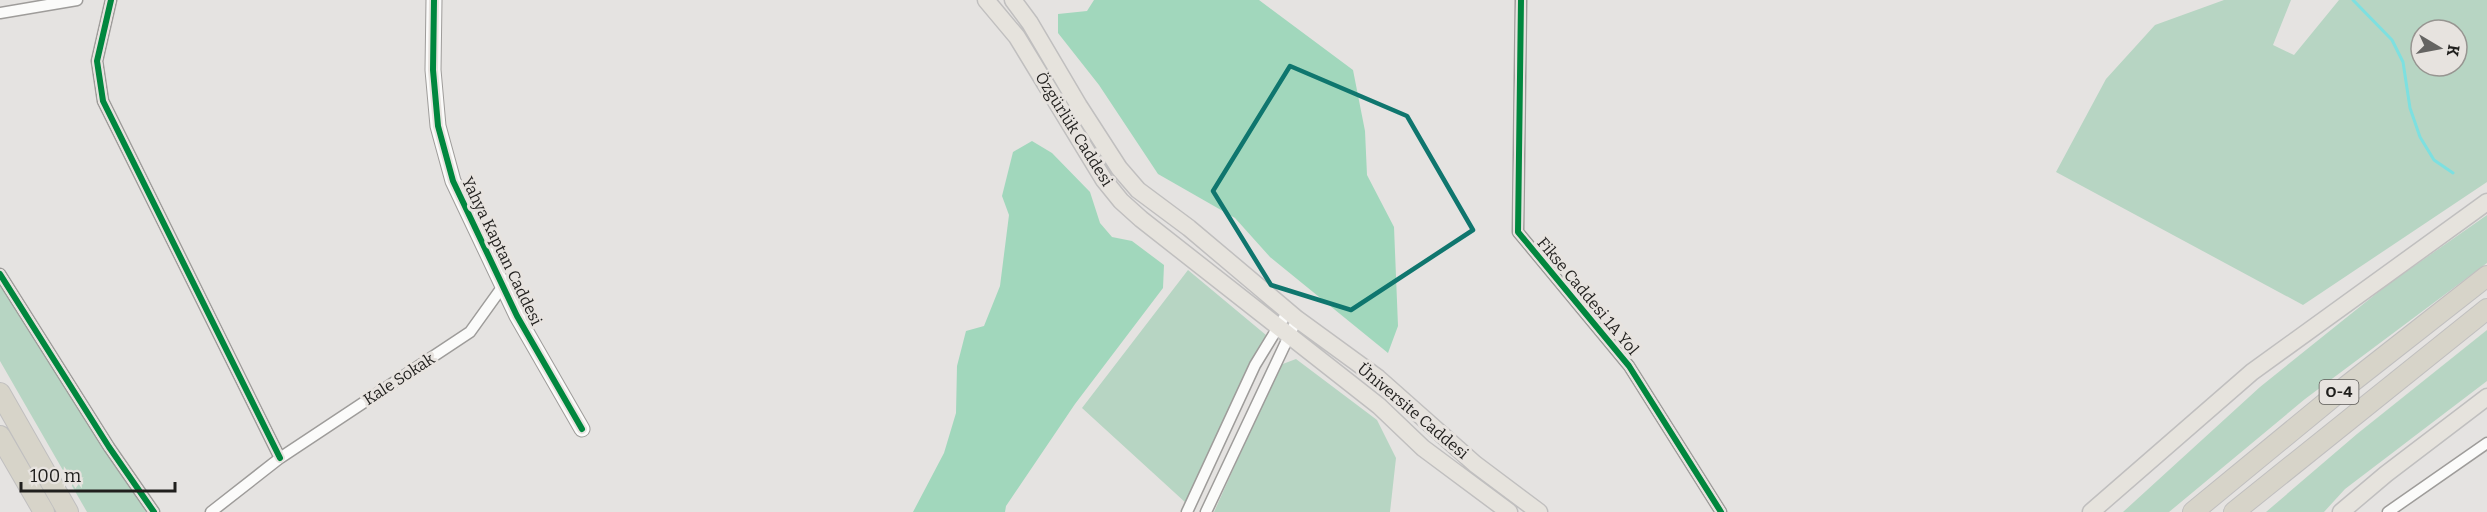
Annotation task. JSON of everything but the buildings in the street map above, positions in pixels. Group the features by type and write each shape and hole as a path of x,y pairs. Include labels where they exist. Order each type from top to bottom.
{"highway":[{"name":"O-4","path":"2193,512 2343,388 2487,276"},
{"name":"O-4","path":"2234,512 2487,309"},
{"path":"0,393 68,512"},
{"path":"0,436 44,512"}],"main road":[{"name":"Özgürlük Caddesi","path":"986,0 1017,37 1104,180 1121,201 1282,332"},
{"name":"Özgürlük Caddesi","path":"1012,0 1030,23 1119,168 1132,183 1293,315"},
{"path":"2091,512 2252,372 2487,202"},
{"name":"Üniversite Caddesi","path":"1293,315 1378,378 1475,464 1539,512"},
{"name":"Üniversite Caddesi","path":"1282,332 1379,406 1423,448 1509,512"},
{"path":"2342,512 2386,474 2487,397"}],"street":[{"path":"0,13 77,0"},
{"path":"111,0 97,61 104,101 280,458"},
{"name":"Yahya Kaptan Caddesi","path":"434,0 433,70 438,126 453,181 517,316 582,429"},
{"name":"Fikse Caddesi 1A Yol","path":"1521,0 1518,232 1629,366 1721,512"},
{"path":"0,274 109,447 154,512"},
{"name":"Kale Sokak","path":"211,512 280,458 470,332 503,286"},
{"path":"1187,512 1255,365 1293,315"},
{"path":"1206,512 1282,332"},
{"path":"2388,512 2487,443"}],"highlighted area":[{"path":"1290,66 1407,116 1473,230 1351,310 1271,285 1213,191"}],"green space":[{"path":"1094,0 1259,0 1353,70 1365,131 1367,175 1394,227 1398,326 1388,353 1270,257 1235,218 1158,174 1099,85 1058,33 1058,14 1087,11"},
{"path":"2224,0 2291,0 2273,45 2294,55 2339,0 2487,0 2487,182 2303,305 2056,172 2106,79 2155,25"},
{"path":"1032,141 1052,153 1090,192 1100,223 1112,237 1132,241 1164,265 1163,288 1075,404 1006,506 1005,512 913,512 944,453 956,413 957,366 966,331 984,326 1000,286 1009,215 1002,196 1013,152"},
{"path":"2487,215 2487,263 2305,399 2169,512 2123,512 2260,387 2387,285"},
{"path":"1188,270 1266,335 1186,503 1082,408"},
{"path":"0,285 147,512 87,512 0,361"},
{"path":"2487,330 2487,381 2345,489 2324,512 2266,512 2357,434"},
{"path":"1296,359 1377,420 1396,458 1390,512 1214,512 1280,365"}],"waterway":[{"path":"2353,0 2392,40 2403,62 2410,108 2420,137 2434,160 2453,173"}],"cycle path":[{"path":"111,0 97,61 103,101 280,458"},
{"path":"434,0 433,70 438,126 453,181 517,316 582,429"},
{"path":"1521,0 1518,232 1629,366 1721,512"},
{"path":"0,274 109,447 154,512"}]}
